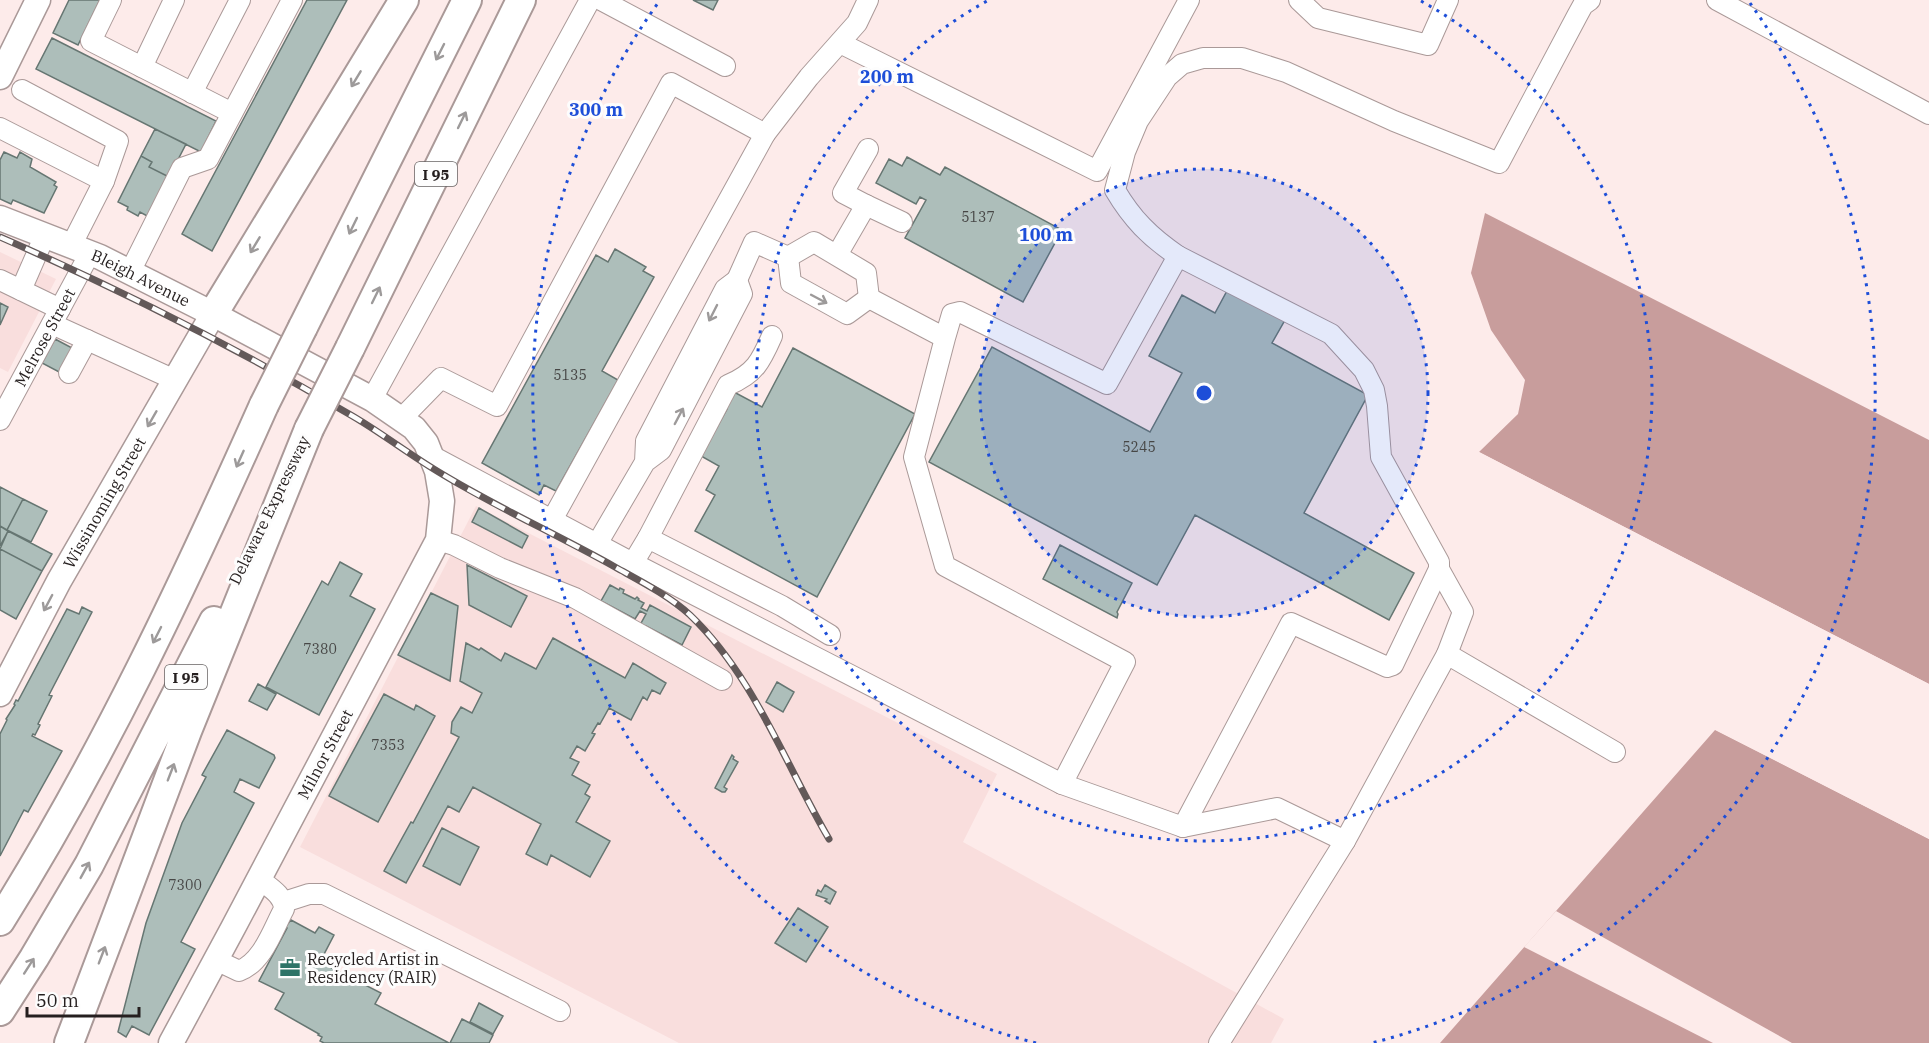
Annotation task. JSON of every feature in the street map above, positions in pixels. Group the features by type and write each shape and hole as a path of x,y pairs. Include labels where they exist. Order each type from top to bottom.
{"highway":[{"path":"213,314 404,0"},
{"name":"I 95","path":"0,921 41,857 86,775 192,566 264,405 466,0"},
{"name":"Delaware Expressway","path":"0,1011 89,865 350,348 521,0"},
{"path":"71,1038 167,782 309,429"}],"main road":[{"path":"0,77 38,0"},
{"name":"Bleigh Avenue","path":"0,218 130,272 372,399"},
{"name":"Wissinoming Street","path":"0,694 59,581 213,314"},
{"path":"372,399 418,431 432,456"},
{"name":"Milnor Street","path":"171,1043 438,540 442,501 432,456"}],"street":[{"path":"111,0 91,41 232,113"},
{"path":"142,67 174,0"},
{"path":"192,93 240,0"},
{"path":"130,272 182,168 208,159 292,0"},
{"path":"372,399 590,0"},
{"path":"558,523 765,134 809,77 857,23 868,0"},
{"path":"840,43 1097,171 1189,0"},
{"path":"1299,0 1318,18 1428,45 1448,0"},
{"path":"1183,827 1291,623 1387,667 1393,665 1439,569 1439,562 1381,456 1374,390 1364,370 1331,334 1178,256 1154,240 1126,208 1115,190 1125,152 1138,121 1167,77 1182,64 1203,58 1242,58 1286,72 1394,121 1499,164 1583,5 1590,0"},
{"path":"1717,0 1929,114"},
{"path":"610,2 725,66"},
{"path":"401,419 441,378 497,406 671,83 765,134"},
{"name":"Melrose Street","path":"0,420 56,316 118,141 22,90"},
{"path":"0,128 104,181"},
{"path":"868,149 843,193 902,222"},
{"path":"837,255 866,205"},
{"path":"21,290 45,235"},
{"path":"597,544 645,462 661,450 742,294 737,280 754,242 788,257"},
{"path":"788,257 814,242 866,273 869,298"},
{"path":"1062,784 1125,662 945,566 914,457 952,314 960,312 1107,384 1178,256"},
{"path":"788,257 790,283 847,314 869,298"},
{"path":"0,280 21,290 87,340 175,380"},
{"path":"869,298 945,338"},
{"path":"633,563 728,385 744,378 760,363 772,336"},
{"path":"69,373 87,340"},
{"path":"432,456 633,563 1062,784 1183,827 1278,808 1345,841"},
{"path":"648,538 782,606 830,635"},
{"path":"438,540 575,598 722,680"},
{"path":"1220,1043 1345,841 1447,654 1463,612 1439,569"},
{"path":"1447,654 1615,752"},
{"path":"216,960 239,970 249,967 284,909 284,902 279,895 259,879"},
{"path":"284,902 309,894 324,894 560,1011"}],"shaded area":[{"path":"1485,213 1929,440 1929,684 1479,452 1518,414 1525,380 1491,330 1471,273"},
{"path":"0,252 56,279 8,372 0,368"},
{"path":"476,506 997,774 963,842 1284,1019 1271,1043 679,1043 300,847"},
{"path":"1715,730 1929,839 1929,1043 1440,1043"}],"pier":[{"path":"1479,452 1929,684 1929,687 1479,456"},
{"path":"1712,728 1929,835 1929,839"},
{"path":"1556,911 1792,1043 1713,1043 1524,947"}],"building":[{"path":"69,0 100,0 78,45 53,33"},
{"path":"307,0 347,0 212,251 182,234"},
{"path":"693,0 718,0 713,10"},
{"path":"52,38 216,121 201,152 36,69"},
{"path":"155,129 186,144 169,177 149,167 152,162 141,156"},
{"path":"4,152 17,158 20,152 32,159 30,167 56,182 54,185 57,187 44,213 13,200 11,204 0,199 0,160"},
{"path":"141,156 152,162 149,167 169,177 149,217 140,212 138,216 118,202"},
{"path":"907,157 940,175 945,167 1062,230 1023,302 905,238 926,200 920,197 916,204 876,183 889,159 902,166"},
{"path":"615,249 646,267 643,271 654,277 602,371 618,380 556,491 544,485 539,495 482,463 596,255 608,262"},
{"path":"1228,289 1285,320 1272,343 1368,395 1304,513 1414,573 1389,620 1195,515 1157,585 929,462 992,347 1150,432 1182,373 1149,356 1182,295 1215,313"},
{"path":"0,303 8,307 0,325"},
{"path":"55,339 74,349 61,373 42,363"},
{"path":"793,348 915,414 817,597 695,531 715,495 706,490 719,466 701,456 727,409 725,408 734,392 762,407"},
{"path":"0,487 23,499 7,530 0,526"},
{"path":"23,499 47,511 31,542 7,530"},
{"path":"479,508 528,536 522,548 472,522"},
{"path":"0,526 8,531 0,546"},
{"path":"8,531 52,554 42,571 0,549"},
{"path":"1060,545 1132,583 1117,612 1117,618 1043,579"},
{"path":"0,549 42,571 16,619 0,610"},
{"path":"340,562 362,574 350,596 375,609 319,715 266,687 322,581 328,585"},
{"path":"467,565 527,596 511,627 469,605"},
{"path":"610,585 624,590 623,593 635,599 637,597 644,603 641,608 647,611 650,605 691,627 682,645 640,625 646,614 640,611 635,619 601,601"},
{"path":"431,593 458,606 450,681 398,655"},
{"path":"82,607 92,612 49,695 52,696 38,724 40,725 35,735 32,736 62,751 28,812 24,810 0,856 0,734 16,700 18,701 67,609 79,614"},
{"path":"553,638 625,678 633,663 666,683 660,694 652,690 647,700 643,697 631,720 609,708 592,733 595,734 585,751 577,746 570,758 579,762 572,775 590,785 585,794 590,797 576,822 610,841 590,877 551,855 547,865 526,854 541,824 473,787 459,812 448,806 406,883 384,871 411,822 413,823 459,737 451,733 452,722 461,707 472,713 482,693 460,681 466,643 479,650 481,648 501,661 505,653 536,669"},
{"path":"777,682 794,692 783,712 766,702"},
{"path":"258,684 276,694 267,710 249,701"},
{"path":"384,694 414,710 416,705 435,716 378,822 329,796"},
{"path":"227,730 274,755 275,758 259,788 240,779 234,792 254,803 181,942 195,949 149,1035 132,1026 126,1037 118,1032 146,923 182,823 206,777 202,775"},
{"path":"732,755 733,759 738,762 724,787 727,789 722,792 715,788"},
{"path":"442,828 479,847 460,885 423,866"},
{"path":"825,885 836,892 830,904 825,901 827,899 816,895 818,890 821,892"},
{"path":"798,908 828,927 806,962 775,943"},
{"path":"291,920 315,933 319,927 334,935 320,962 381,993 375,1004 449,1043 324,1043 320,1041 322,1037 319,1034 275,1009 284,993 259,981 287,928 285,927"},
{"path":"479,1003 503,1016 493,1034 470,1022"},
{"path":"462,1019 493,1035 489,1043 450,1043"}],"railway":[{"path":"0,237 133,298 264,366 360,421 459,484 615,567 673,601 713,639 733,665 751,693 829,839"}],"place":[{"name":"Recycled Artist in Residency (RAIR)","path":"290,968"}]}
